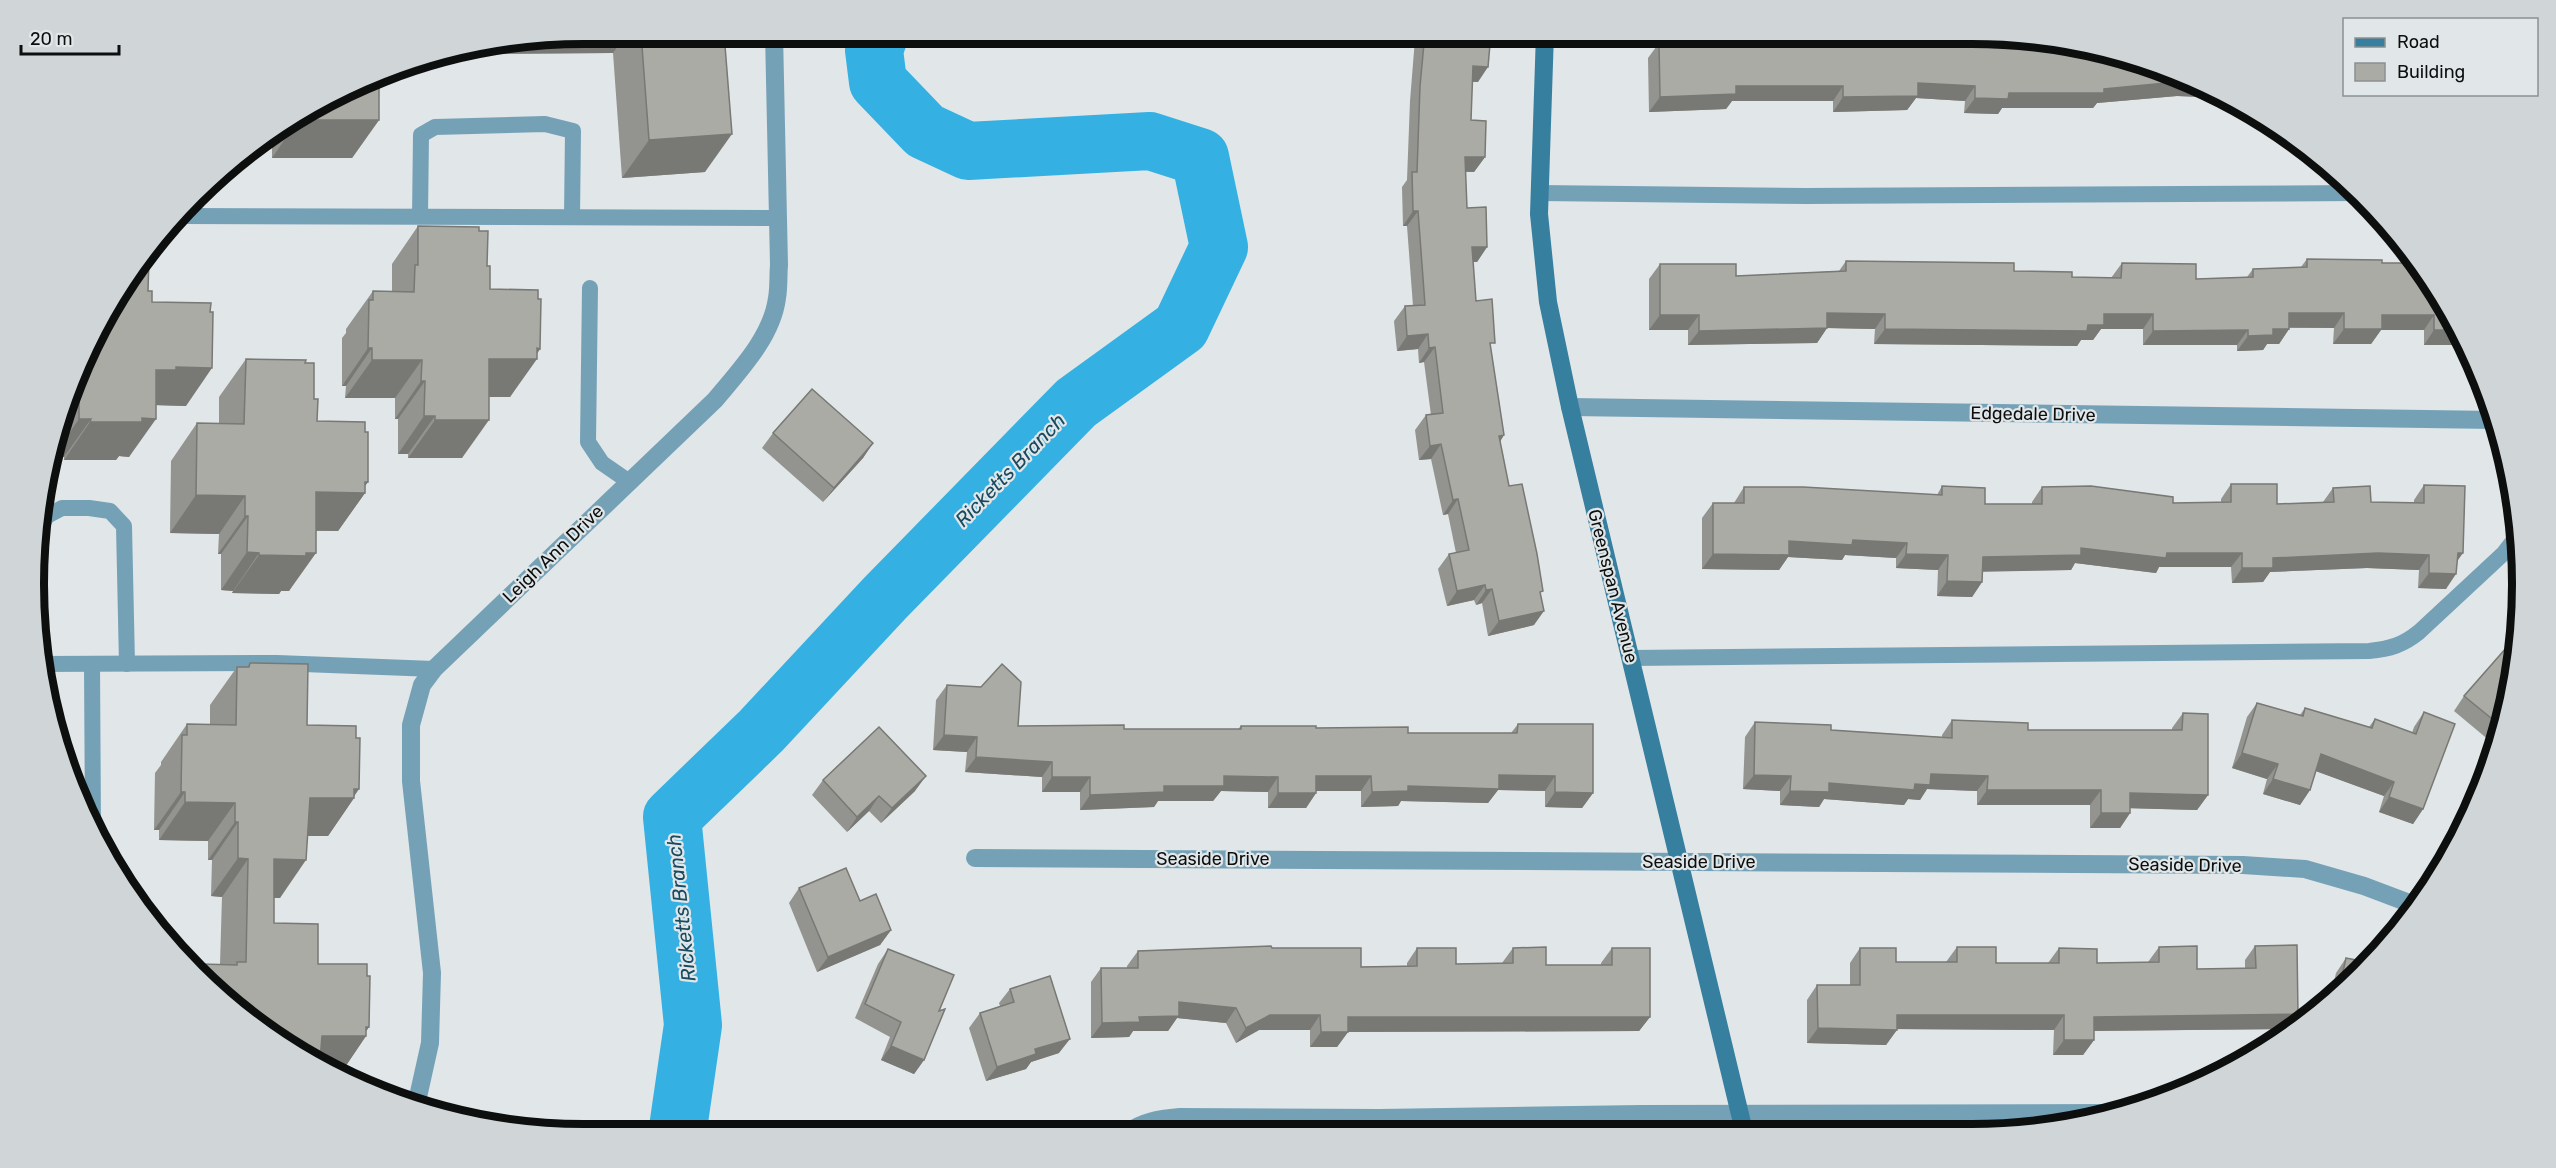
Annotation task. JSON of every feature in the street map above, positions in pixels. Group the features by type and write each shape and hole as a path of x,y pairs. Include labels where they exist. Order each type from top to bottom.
{"street":[{"name":"Leigh Ann Drive","path":"418,1098 430,1043 432,973 411,781 411,726 422,685 434,669 715,400 764,337 777,300 778,218 774,44"},
{"name":"Greenspan Avenue","path":"1545,44 1539,214 1548,302 1570,407 1742,1122"},
{"name":"Edgedale Drive","path":"1570,407 2487,420"},
{"name":"Seaside Drive","path":"975,858 2244,865 2305,869 2364,886 2408,903"}],"lane":[{"path":"420,216 422,135 435,127 545,124 573,131 572,217"},
{"path":"1539,193 1830,196 2344,193"},
{"path":"189,216 778,218"},
{"path":"590,288 588,442 603,463 628,481"},
{"path":"48,516 62,508 110,511 124,526 127,664"},
{"path":"1631,658 2345,652 2390,649 2404,644 2419,632 2504,554 2511,545"},
{"path":"49,663 277,663 434,669"},
{"path":"92,664 93,809"},
{"path":"1139,1124 1150,1120 1180,1116 1742,1122 2082,1113"}],"building":[{"path":"642,44 725,44 732,134 649,140"},
{"path":"1424,44 1490,44 1488,67 1473,66 1471,120 1486,121 1485,157 1465,157 1467,208 1486,207 1487,247 1472,247 1476,301 1492,299 1495,343 1490,343 1504,435 1499,436 1509,486 1522,484 1537,554 1544,611 1499,621 1492,589 1486,590 1485,585 1457,591 1449,554 1469,550 1458,499 1453,500 1441,444 1430,446 1426,415 1443,413 1435,347 1429,348 1428,334 1407,336 1405,306 1425,305 1418,211 1413,211 1412,172 1417,172"},
{"path":"1659,44 2007,45 2077,54 2146,72 2172,82 2104,89 2104,93 2009,93 2008,99 1975,98 1975,86 1918,83 1918,96 1843,97 1843,86 1736,86 1736,94 1660,97"},
{"path":"379,84 379,120 308,120 345,99"},
{"path":"418,226 479,227 479,231 488,231 487,266 490,266 490,289 538,290 538,299 541,299 540,349 537,348 537,359 489,359 489,420 435,420 435,416 424,416 425,381 421,381 422,360 372,360 372,348 368,348 369,300 373,300 373,291 414,292 415,265 418,265"},
{"path":"2307,259 2382,260 2382,263 2407,263 2449,330 2434,330 2434,315 2382,315 2382,329 2344,329 2344,313 2289,313 2289,329 2273,329 2273,335 2248,336 2248,330 2153,331 2153,314 2104,314 2104,325 2088,325 2087,331 1885,329 1885,314 1827,313 1827,328 1699,331 1699,315 1660,315 1660,264 1736,264 1736,276 1846,271 1846,261 2014,263 2014,271 2072,272 2072,277 2121,278 2122,263 2196,264 2196,279 2253,277 2253,269 2307,267"},
{"path":"149,264 148,291 152,291 152,302 211,303 210,312 213,312 212,368 176,367 176,370 156,370 156,419 142,418 142,422 90,422 91,419 79,419 79,392 99,345"},
{"path":"246,359 306,360 305,363 314,363 314,399 318,399 317,421 365,422 365,432 368,432 368,482 365,482 365,493 316,492 316,553 306,553 306,556 259,555 259,553 247,552 248,516 245,516 245,496 196,495 197,423 244,424"},
{"path":"812,389 873,443 834,488 773,433"},
{"path":"2231,484 2277,484 2277,504 2334,502 2333,488 2370,486 2371,502 2424,503 2424,485 2465,486 2463,553 2458,553 2456,574 2429,573 2429,555 2378,553 2273,558 2273,568 2242,568 2242,553 2167,553 2166,558 2081,548 2081,555 1983,557 1982,582 1947,581 1948,555 1906,554 1907,543 1853,540 1852,545 1789,541 1789,555 1713,554 1713,503 1744,503 1744,487 1803,487 1942,495 1942,486 1985,488 1985,504 2042,504 2042,487 2091,486 2173,497 2173,503 2231,502"},
{"path":"2509,645 2495,721 2464,696"},
{"path":"250,663 308,664 307,725 356,726 356,738 360,738 359,789 354,789 354,798 310,798 306,860 274,859 274,923 318,924 318,964 367,964 367,976 370,976 369,1027 366,1027 366,1036 322,1036 320,1055 255,1013 201,965 237,965 237,962 246,962 248,859 238,858 238,822 235,822 235,803 185,802 185,792 181,792 182,735 187,735 187,724 236,725 237,667 249,667"},
{"path":"1002,664 1021,682 1018,726 1124,725 1124,729 1241,729 1241,726 1408,727 1408,733 1517,733 1518,724 1593,724 1593,793 1555,792 1555,776 1499,775 1499,789 1408,786 1408,791 1372,792 1371,776 1316,776 1316,793 1278,793 1278,777 1224,776 1224,786 1164,786 1164,792 1090,795 1090,777 1052,777 1052,762 976,757 977,737 944,735 947,685 981,687"},
{"path":"2257,703 2303,716 2305,708 2372,728 2375,719 2416,734 2424,712 2455,724 2423,809 2389,797 2394,782 2321,754 2310,790 2273,779 2278,764 2242,753"},
{"path":"2183,713 2208,714 2208,795 2130,793 2130,813 2101,813 2101,790 1987,790 1988,776 1931,774 1930,785 1915,784 1914,790 1829,783 1829,792 1790,791 1791,776 1754,775 1755,722 1831,725 1831,730 1952,738 1952,720 2028,723 2028,730 2182,730"},
{"path":"879,727 926,776 892,808 879,796 857,817 823,780"},
{"path":"846,868 860,901 876,894 891,930 828,957 799,888"},
{"path":"2297,945 2298,1014 2094,1017 2094,1040 2064,1040 2064,1015 1897,1015 1897,1030 1818,1028 1817,985 1860,985 1860,948 1896,948 1896,962 1957,962 1957,947 1996,947 1996,963 2059,963 2059,948 2097,949 2097,963 2159,962 2159,947 2197,946 2197,969 2256,968 2255,946"},
{"path":"1271,946 1272,948 1361,948 1361,967 1417,966 1417,948 1456,948 1456,964 1513,963 1513,948 1546,947 1546,965 1612,965 1612,948 1650,948 1650,1017 1348,1017 1348,1032 1321,1032 1320,1015 1270,1015 1246,1028 1236,1008 1179,1002 1179,1016 1139,1017 1140,1022 1102,1023 1101,968 1138,968 1138,951"},
{"path":"888,949 954,975 939,1011 945,1009 924,1060 891,1046 901,1022 865,1004"},
{"path":"2346,958 2359,961 2354,966 2342,977"},
{"path":"1050,976 1070,1039 1035,1049 1036,1054 997,1067 980,1013 1014,1002 1010,989"}],"waterway":[{"name":"Ricketts Branch","path":"679,1124 693,1025 672,817 761,731 885,598 1076,403 1181,327 1219,247 1200,157 1150,141 968,151 925,131 878,82 874,50 876,44"}]}
